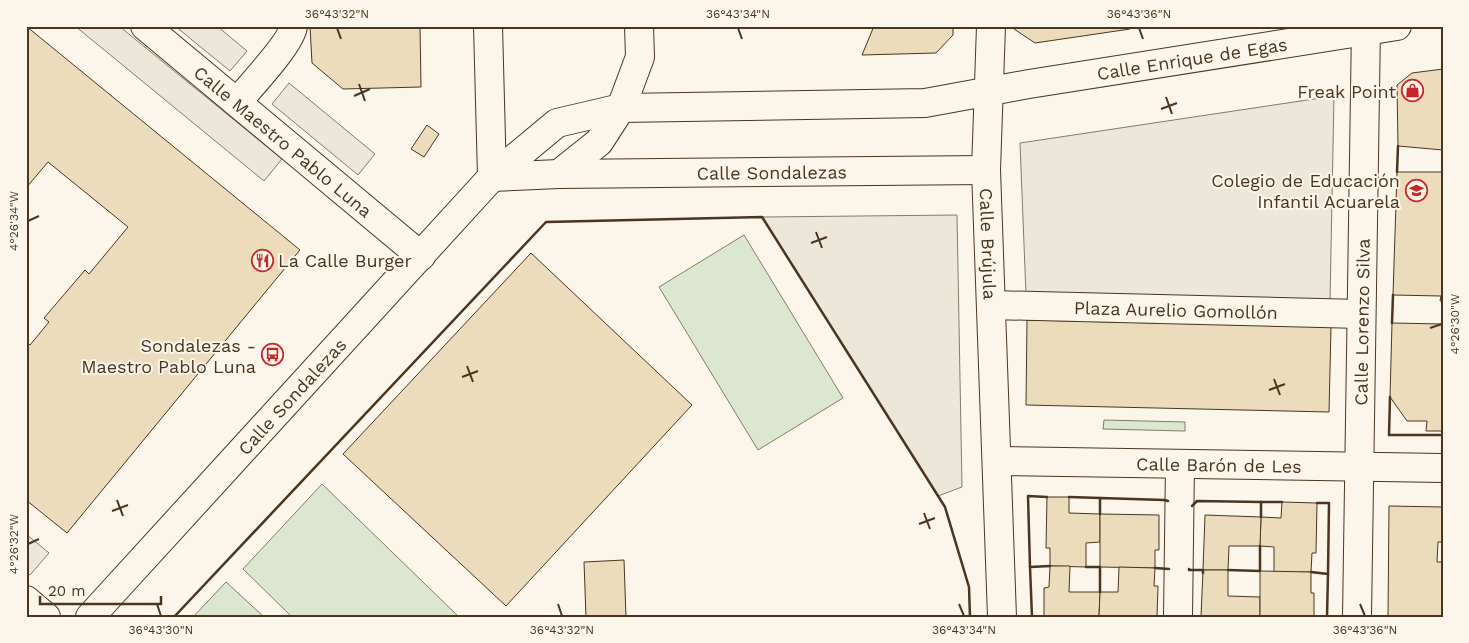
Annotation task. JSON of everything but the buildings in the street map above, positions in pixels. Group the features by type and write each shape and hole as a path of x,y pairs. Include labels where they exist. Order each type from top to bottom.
{"street":[{"name":"Calle Maestro Pablo Luna","path":"145,26 421,256"},
{"path":"236,102 277,54 293,32 293,26"},
{"path":"488,26 492,176"},
{"path":"559,174 599,142 620,108 640,57 639,26"},
{"name":"Calle Brújula","path":"991,26 986,170 1002,617"},
{"name":"Calle Enrique de Egas","path":"989,91 1366,29 1397,26"},
{"name":"Calle Lorenzo Silva","path":"1357,617 1366,29"},
{"name":"Calle Sondalezas","path":"90,617 492,176 557,123 620,108 925,103 989,91"},
{"name":"Calle Sondalezas","path":"492,176 986,170"},
{"name":"Plaza Aurelio Gomollón","path":"991,305 1361,314"},
{"name":"Calle Barón de Les","path":"997,461 1443,468"},
{"path":"1178,617 1180,464"},
{"path":"26,600 46,617"}],"green space":[{"path":"744,235 843,398 758,450 659,287"},
{"path":"1104,420 1185,422 1185,431 1103,429"},
{"path":"322,484 459,617 292,617 243,569"},
{"path":"226,582 264,617 193,617"}],"shaded area":[{"path":"75,26 119,26 282,159 264,181"},
{"path":"175,26 217,26 247,51 230,71"},
{"path":"289,83 375,154 358,175 272,104"},
{"path":"1334,96 1330,301 1027,320 1020,143"},
{"path":"957,215 962,487 938,496 762,217"},
{"path":"26,534 49,553 30,575 26,572"}],"wall":[{"path":"1397,172 1398,146"},
{"path":"174,617 546,222 762,217 945,507 969,587 970,617"},
{"path":"1392,323 1393,295"},
{"path":"1390,397 1389,435 1443,435"},
{"path":"1030,567 1028,496 1047,497"},
{"path":"1069,497 1100,498"},
{"path":"1100,514 1100,498 1168,501"},
{"path":"1192,506 1197,501 1261,502"},
{"path":"1261,517 1261,502 1282,502"},
{"path":"1317,503 1329,503 1328,574"},
{"path":"1228,570 1260,571 1260,546"},
{"path":"1032,617 1030,567 1050,566"},
{"path":"1086,567 1100,567 1100,592"},
{"path":"1155,568 1169,569"},
{"path":"1189,569 1203,570 1203,573"},
{"path":"1311,572 1328,574 1327,617"}],"place":[{"name":"Freak Point","path":"1412,91"},
{"name":"Colegio de Educación Infantil Acuarela","path":"1416,190"},
{"name":"La Calle Burger","path":"262,260"},
{"name":"Sondalezas - Maestro Pablo Luna","path":"272,355"}]}
